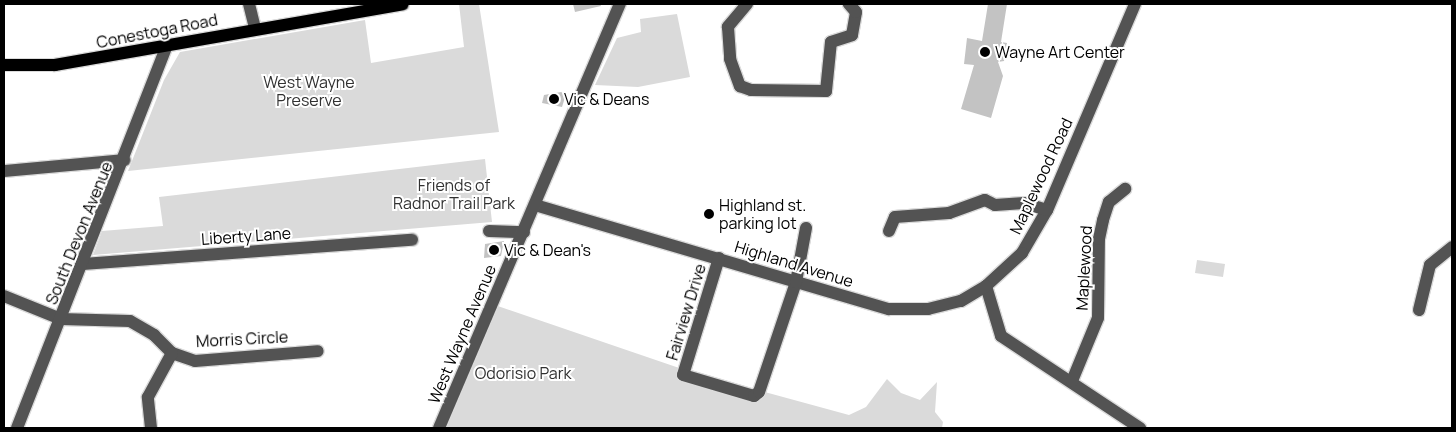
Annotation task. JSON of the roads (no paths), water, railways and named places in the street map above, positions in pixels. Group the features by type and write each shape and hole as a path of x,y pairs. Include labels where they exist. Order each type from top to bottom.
{"main road":[{"name":"Conestoga Road","path":"4,65 54,66 166,48 349,8 403,4"}],"street":[{"path":"250,4 255,28"},
{"name":"West Wayne Avenue","path":"439,428 620,4"},
{"path":"747,4 728,27 730,59 740,86 751,90 826,91 832,42 852,35 856,12 849,4"},
{"name":"Maplewood Road","path":"986,286 1022,253 1047,210 1135,4"},
{"name":"South Devon Avenue","path":"17,428 125,160 166,48"},
{"path":"4,171 125,160"},
{"name":"Maplewood","path":"1072,381 1098,318 1102,220 1109,202 1125,189"},
{"path":"889,231 895,217 950,213 985,200 995,205 1024,203 1047,210"},
{"name":"Highland Avenue","path":"535,206 889,309 928,309 961,301 986,286"},
{"path":"796,282 806,228"},
{"path":"489,231 524,232"},
{"name":"Liberty Lane","path":"82,264 412,240"},
{"path":"1419,310 1430,265 1452,247"},
{"name":"Fairview Drive","path":"719,258 683,374 754,396 759,392 796,282"},
{"path":"986,286 1001,336 1072,381 1140,428"},
{"path":"4,296 61,319"},
{"name":"Morris Circle","path":"61,319 130,321 154,335 172,353 195,361 318,351"},
{"path":"151,428 148,397 172,353"}],"place":[{"name":"Wayne Art Center","path":"985,52"},
{"name":"Vic & Deans","path":"554,99"},
{"name":"Highland st. parking lot","path":"709,214"},
{"name":"Vic & Dean's","path":"494,250"}],"park label":[{"name":"West Wayne Preserve","path":"309,91"},
{"name":"Friends of Radnor Trail Park","path":"454,194"},
{"name":"Odorisio Park","path":"523,373"}]}
